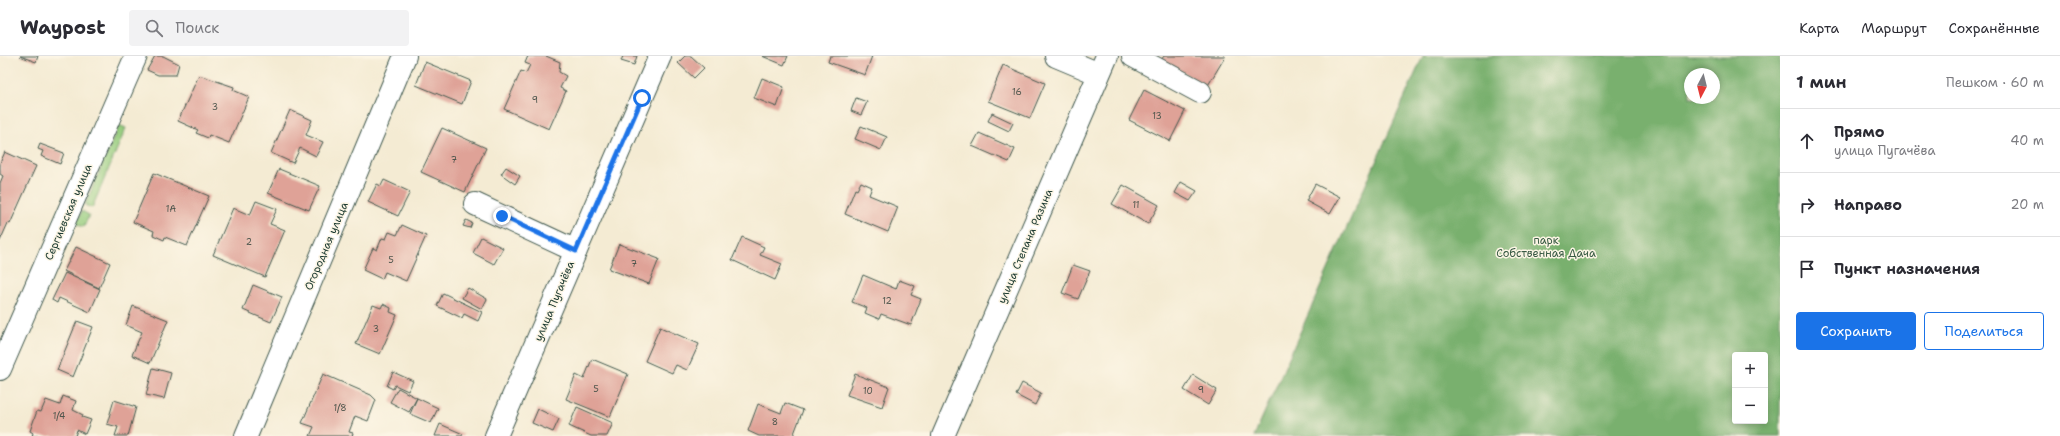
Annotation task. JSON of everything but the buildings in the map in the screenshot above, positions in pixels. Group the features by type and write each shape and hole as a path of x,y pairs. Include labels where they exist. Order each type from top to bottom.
{"street":[{"name":"Сергиевская улица","path":"0,369 136,56"},
{"name":"Огородная улица","path":"246,436 405,56"},
{"name":"улица Пугачёва","path":"496,436 660,56"},
{"path":"1056,56 1103,65"},
{"path":"1133,56 1200,92"},
{"name":"улица Степана Разина","path":"943,436 1103,65"},
{"path":"475,204 576,251"}],"green space":[{"name":"парк Собственная Дача","path":"1423,56 1780,56 1780,436 1254,436"},
{"path":"119,125 126,128 92,208 85,205"},
{"path":"82,211 89,215 84,227 76,224"}],"route":[{"path":"502,216 576,251 642,98"}]}
